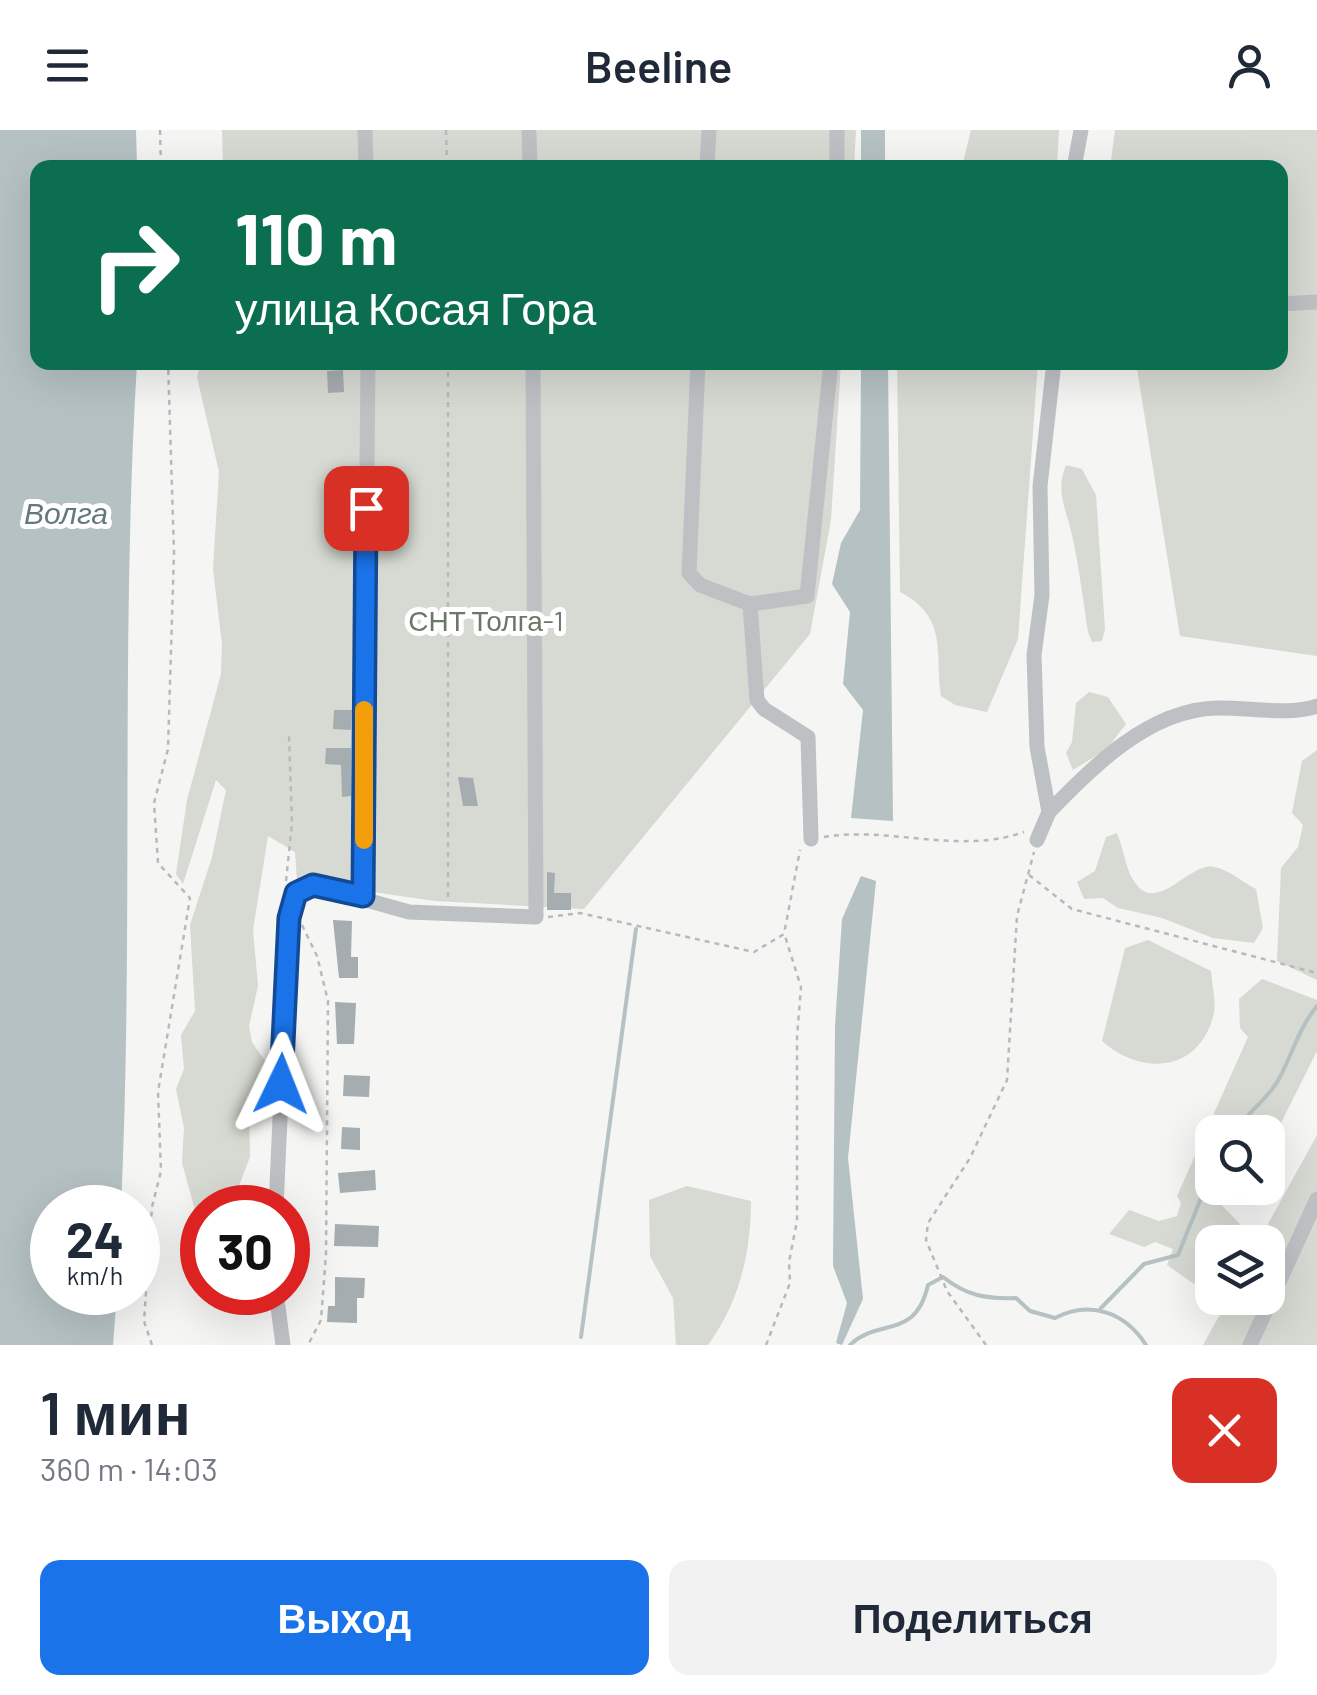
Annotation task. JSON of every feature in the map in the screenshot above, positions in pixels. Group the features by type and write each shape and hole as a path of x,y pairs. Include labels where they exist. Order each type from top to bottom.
{"street":[{"path":"365,130 366,160"},
{"path":"707,160 708,130"},
{"path":"837,130 837,160"},
{"path":"1075,160 1081,130"},
{"path":"529,133 530,160"},
{"path":"1288,304 1317,302"},
{"path":"363,896 368,370"},
{"path":"277,1185 294,900 313,885 409,912 536,917 533,370"},
{"path":"698,370 689,573 700,586 750,604 807,596 830,370"},
{"path":"1049,812 1037,747 1034,655 1042,595 1040,486 1053,370"},
{"path":"750,604 758,700 764,710 808,737 811,839"},
{"path":"1037,840 1049,812 1092,768 1152,726 1210,708 1317,706"},
{"path":"1250,1345 1317,1200"},
{"path":"279,1315 283,1345"}],"path":[{"path":"160,130 161,160"},
{"path":"446,130 447,160"},
{"path":"152,1345 144,1321 152,1207 161,1171 158,1092 190,898 158,863 154,802 168,749 174,552 168,370"},
{"path":"448,370 448,913"},
{"path":"289,734 292,824 284,880 317,956 328,1000 326,1254 321,1320 308,1345"},
{"path":"766,1345 790,1284 788,1262 797,1221 794,1169 801,987 784,934 797,854 811,839 845,833 934,841 1021,834 1049,812"},
{"path":"986,1345 946,1292 926,1240 928,1224 970,1158 1006,1080 1017,916 1037,840"},
{"path":"1028,874 1072,909 1317,973"},
{"path":"536,917 580,913 754,952 784,934"}],"green space":[{"path":"222,130 856,130 854,160 223,160"},
{"path":"971,130 1059,130 1057,160 964,160"},
{"path":"1115,130 1317,130 1317,656 1180,636 1137,370 1288,370 1288,160 1111,160"},
{"name":"СНТ Толга-1","path":"199,370 841,370 831,520 810,634 584,909 435,901 297,881 295,852 268,836 253,930 258,986 249,1026 252,1042 270,1068 271,1084 249,1105 250,1157 239,1185 188,1185 182,1163 184,1128 176,1089 184,1069 181,1035 195,1011 190,925 212,857 226,790 216,780 183,884 176,874 187,800 221,674 222,644 213,569 219,472 197,377"},
{"path":"897,370 1037,370 1018,639 987,712 955,705 941,696 932,624 926,612 900,592"},
{"path":"1066,465 1082,469 1096,495 1105,629 1102,641 1092,642 1088,632 1061,492"},
{"path":"1089,692 1108,697 1126,724 1107,749 1073,770 1066,753 1072,742 1076,703"},
{"path":"1317,750 1317,980 1277,961 1281,868 1298,847 1303,825 1292,813 1302,761"},
{"path":"1117,833 1132,878 1141,889 1161,891 1204,867 1214,867 1256,889 1263,928 1254,943 1213,938 1162,918 1118,908 1103,898 1084,899 1077,882 1095,871 1106,837"},
{"path":"1148,940 1211,971 1214,1012 1205,1036 1181,1059 1166,1063 1133,1060 1102,1041 1125,948"},
{"path":"1262,979 1317,1000 1317,1051 1285,1115 1213,1115 1248,1037 1240,1028 1239,999"},
{"path":"1317,1135 1317,1345 1203,1345 1220,1315 1285,1315 1285,1225 1267,1225 1278,1205 1285,1205 1285,1193"},
{"path":"1195,1156 1195,1205 1222,1205 1240,1224 1195,1225 1194,1284 1167,1265 1173,1249 1155,1242 1144,1247 1109,1234 1129,1210 1159,1221 1177,1216 1181,1203 1177,1196"},
{"path":"687,1186 751,1201 749,1240 741,1277 728,1312 708,1345 676,1345 673,1298 650,1256 649,1200"}],"water":[{"name":"Волга","path":"0,130 136,130 137,160 30,160 30,370 137,370 129,574 122,1185 30,1185 30,1315 115,1315 113,1345 0,1345"},
{"path":"861,130 885,130 885,160 861,160"},
{"path":"861,370 888,370 893,821 851,818 863,710 843,684 850,612 832,584 841,543 860,510"},
{"path":"861,876 876,881 848,1158 863,1299 842,1345 836,1343 847,1303 833,1266 835,1026 842,919"}],"building":[{"path":"343,370 344,392 328,393 327,371"},
{"path":"334,710 352,710 351,730 333,729"},
{"path":"326,748 351,748 351,796 342,797 341,765 325,764"},
{"path":"458,777 473,778 478,806 463,806"},
{"path":"547,872 555,873 554,893 571,893 571,910 547,910"},
{"path":"333,920 352,921 351,957 358,957 358,978 339,978"},
{"path":"335,1002 356,1003 354,1044 337,1044"},
{"path":"344,1075 370,1076 369,1097 343,1096"},
{"path":"342,1127 360,1128 360,1150 341,1149"},
{"path":"375,1170 376,1190 340,1193 338,1173"},
{"path":"335,1224 379,1226 378,1247 334,1246"},
{"path":"335,1277 365,1278 364,1298 357,1298 357,1323 327,1322 328,1306 335,1306"}],"waterway":[{"path":"581,1337 636,929"},
{"path":"1248,1115 1275,1085 1317,1006"},
{"path":"1101,1308 1144,1264 1178,1255 1198,1205"},
{"path":"850,1345 905,1321 922,1303 928,1285 943,1277 986,1297 1016,1298 1030,1311 1055,1318 1081,1310 1106,1312 1128,1324 1146,1345"}],"slow traffic":[{"path":"364,710 364,840"}],"route":[{"path":"281,1084 289,918 296,893 313,885 363,896 366,508"}]}
